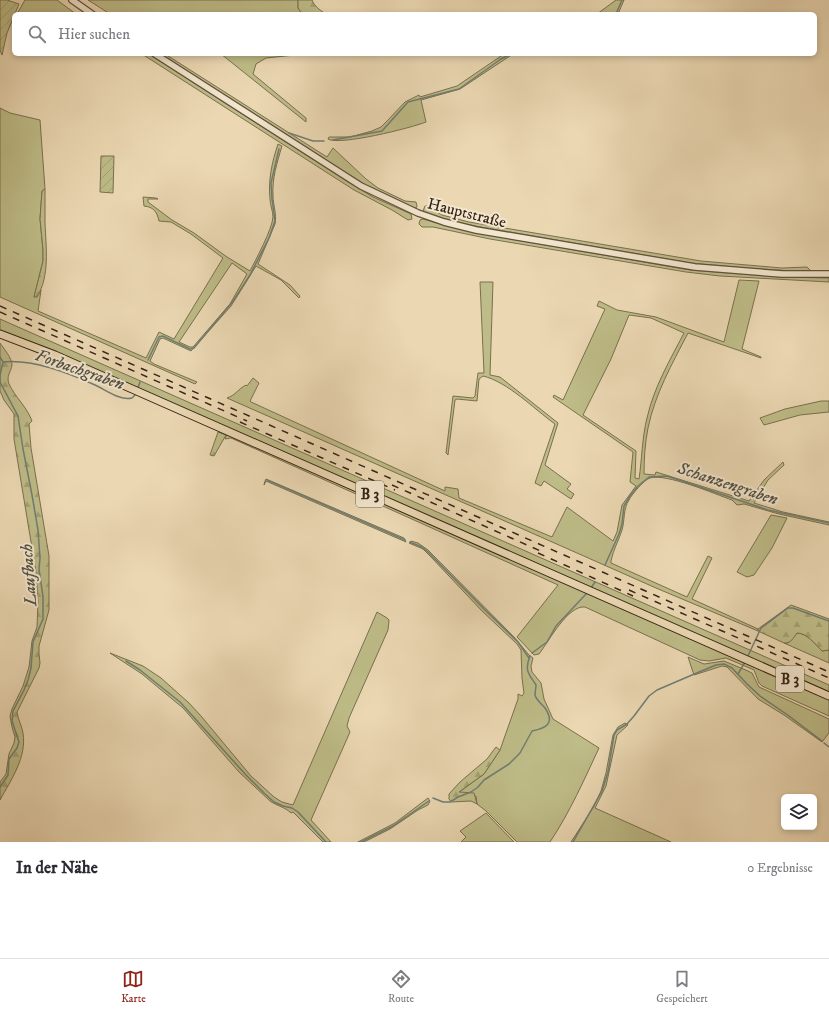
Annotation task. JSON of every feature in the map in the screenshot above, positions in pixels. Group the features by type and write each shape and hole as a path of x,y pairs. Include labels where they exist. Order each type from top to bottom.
{"main road":[{"name":"B 3","path":"0,334 55,355 829,696"}],"street":[{"path":"72,0 89,12"},
{"name":"Hauptstraße","path":"158,56 361,186 418,214 476,230 666,262 722,269 816,275 829,274"}],"green space":[{"path":"0,0 7,0 19,4 16,12 12,12 12,21 7,33 2,55 0,50"},
{"path":"25,0 57,0 73,12 18,12"},
{"path":"88,0 298,0 298,8 301,12 107,12"},
{"path":"298,0 312,0 323,12 301,12 298,8"},
{"path":"616,0 624,0 619,12 600,12"},
{"path":"145,56 152,56 373,197 411,214 412,219 408,220 354,190"},
{"path":"163,56 168,56 327,157 333,148 366,179 378,188 405,201 416,202 417,206 416,208 413,208 381,194"},
{"path":"224,56 285,56 266,58 256,64 253,74 306,118 306,122"},
{"path":"501,56 510,56 460,89 421,100 426,122 391,132 360,138 335,141 328,139 329,137 350,137 372,131 381,127 405,102 419,95 420,97 457,86"},
{"path":"0,108 10,113 40,120 45,189 42,191 40,219 43,261 34,297 37,296 41,290 38,311 146,358 159,332 174,339 223,258 191,234 171,222 159,221 154,210 144,206 143,197 158,199 148,199 148,202 172,220 250,271 272,223 273,212 270,201 270,178 272,164 278,144 282,146 273,183 273,199 276,217 275,224 258,264 290,285 300,296 299,298 281,280 256,266 231,306 191,351 163,338 160,339 150,361 197,382 195,384 0,297","holes":["232,263 247,274 230,304 193,347 179,342"]},
{"path":"101,156 114,156 113,193 100,192"},
{"path":"45,189 46,271 41,289 37,297 34,297 43,261 40,219 42,191"},
{"path":"425,206 428,206 442,215 469,222 701,261 782,268 807,267 810,270 809,272 690,263 475,226 426,213 423,211"},
{"path":"423,219 451,227 494,236 690,270 782,277 829,278 829,282 720,276 686,272 490,239 433,227 422,227 419,224 420,220"},
{"path":"739,280 759,281 742,349 761,358 688,333 665,379 651,415 646,439 644,474 655,475 656,472 749,501 764,480 783,462 784,465 768,480 754,503 783,512 829,522 829,525 779,514 744,504 737,505 732,500 667,478 650,478 638,488 627,503 622,530 613,553 611,563 687,597 708,556 712,558 692,599 758,629 758,631 656,588 227,398 246,385 247,386 253,378 259,383 250,401 251,402 445,491 445,487 458,489 459,498 552,537 567,507 613,541 617,532 622,505 636,486 630,482 633,452 553,397 554,395 563,400 605,309 597,306 599,301 617,310 656,317 724,342","holes":["629,315 651,318 684,333 663,374 650,407 644,433 639,479 635,478 636,451 583,415 611,359"]},
{"path":"480,282 493,282 490,375 500,377 558,423 545,465 571,484 567,489 574,494 571,499 544,481 541,486 535,483 555,424 511,390 492,379 483,376 479,379 477,401 455,400 448,455 446,453 453,396 473,398 475,396 478,373 484,373"},
{"path":"0,319 829,685 829,693 88,366 44,347 0,331"},
{"path":"0,343 12,362 8,379 9,384 32,421 29,424 31,448 49,556 49,610 39,646 39,668 17,712 23,733 23,751 17,768 0,800 0,782 6,774 9,754 15,737 10,716 23,686 29,667 32,641 37,627 38,603 36,572 14,439 14,414 4,400 0,391"},
{"path":"821,401 829,401 829,412 800,415 764,425 760,418 785,409"},
{"path":"218,432 226,435 214,456 210,455"},
{"path":"227,434 829,700 829,716 762,686 759,683 754,670 726,658 709,661 700,660 585,607 579,608 572,612 559,625 539,654 534,655 517,637 558,585 231,438 225,439"},
{"path":"266,479 404,538 406,542 266,481 264,485"},
{"path":"771,515 787,518 772,548 754,575 747,577 737,572"},
{"path":"411,541 418,543 428,550 533,658 531,666 532,672 541,683 544,699 553,719 599,748 570,808 550,842 517,842 477,804 476,796 458,793 484,774 500,750 518,699 518,694 522,696 524,693 521,650 517,644 482,611 423,549 409,543"},
{"path":"791,605 829,619 829,650 822,651 811,639 801,633 797,633 791,641 784,643 758,631 758,629"},
{"path":"377,612 389,620 388,630 349,718 347,726 350,732 311,820 331,842 323,842 293,812 291,813 270,801 239,772 183,708 142,674 110,653 143,666 161,678 201,716 251,776 274,797 282,802 293,805"},
{"path":"797,633 801,633 814,642 822,651 829,650 829,663 784,643 788,643"},
{"path":"688,657 704,664 724,661 752,673 759,687 829,719 829,733 822,742 784,715 758,699 727,667 722,666 694,675"},
{"path":"625,723 628,725 617,735 606,786 595,808 671,842 571,842 593,808 601,791 613,735 618,727"},
{"path":"496,747 500,750 484,774 459,792 474,793 477,804 471,801 451,802 449,799 449,794 460,782 487,759"},
{"path":"428,798 430,801 428,805 390,829 364,842 358,842 395,823"},
{"path":"486,813 514,842 461,842 466,837 460,831"}],"waterway":[{"name":"Forbachgraben","path":"617,12 622,0"},
{"name":"Forbachgraben","path":"333,140 382,131 408,102 459,89 507,56"},
{"name":"Forbachgraben","path":"289,133 313,141 324,141"},
{"name":"Forbachgraben","path":"148,360 159,337 163,336 190,349 194,348 234,300 250,275 269,238 275,221 271,183 279,149"},
{"name":"Laufbach","path":"0,357 3,362 0,382 18,416 38,530 40,558 39,569 43,597 43,619 33,642 31,668 28,680 13,711 12,721 19,742 17,748 9,759 8,775 0,787"},
{"name":"Forbachgraben","path":"3,362 26,363 50,368 85,380 113,394 127,399 132,398 136,394"},
{"name":"Forbachgraben","path":"138,388 140,382"},
{"name":"Schanzengraben","path":"605,565 619,534 624,506 638,486 649,477 667,476 768,510 829,523"},
{"path":"267,480 405,540"},
{"path":"410,542 422,547 428,552 518,642 529,658"},
{"name":"Schanzengraben","path":"591,588 595,582"},
{"name":"Schanzengraben","path":"532,653 547,642 556,626 587,593"},
{"path":"747,658 761,628 788,608 793,608 829,621"},
{"name":"Schanzengraben","path":"433,798 443,802 450,802 471,792 484,780 509,764 520,753 532,731 542,728 548,724 548,713 535,695 536,685 527,669 530,656"},
{"path":"126,661 140,670 180,702 264,793 274,802 292,808 298,812 326,842"},
{"path":"738,674 745,662"},
{"path":"573,842 602,791 608,772 614,735 617,730 627,724 649,696 657,690 716,665 724,664 732,668 760,696 822,741"},
{"path":"824,743 829,747"},
{"name":"Schanzengraben","path":"361,842 393,826 429,801"}],"railway":[{"path":"0,306 829,672"},
{"path":"0,312 247,421"},
{"path":"240,422 395,490"},
{"path":"392,485 545,553"},
{"path":"538,553 633,596"},
{"path":"629,590 829,678"}]}
